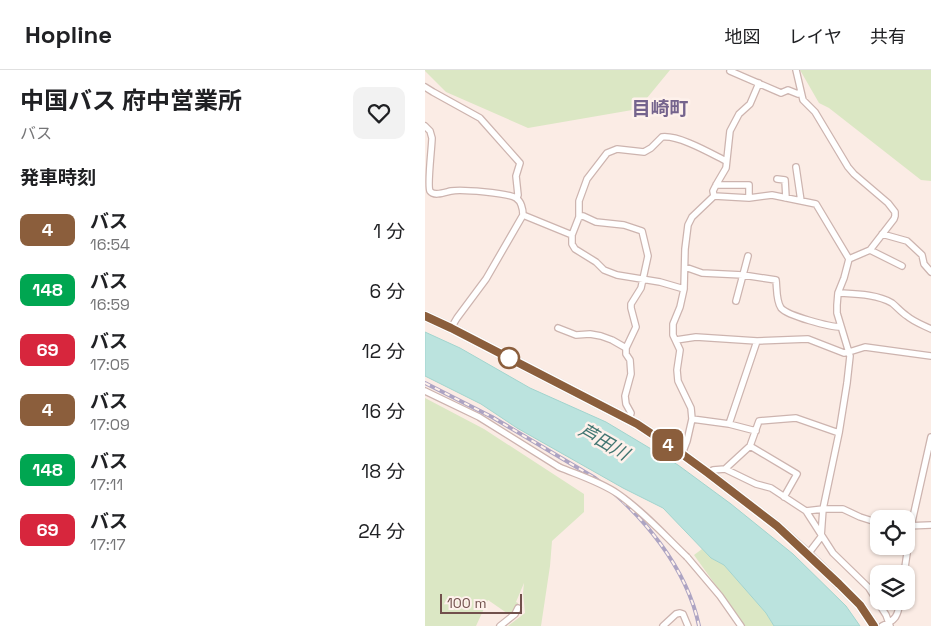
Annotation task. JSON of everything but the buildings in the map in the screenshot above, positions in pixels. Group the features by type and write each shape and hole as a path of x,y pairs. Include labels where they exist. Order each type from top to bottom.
{"highway":[{"path":"425,316 637,424 682,454 777,526 860,605 874,626"}],"street":[{"path":"730,70 781,93 788,90 798,94 801,92"},
{"path":"796,70 803,100 815,112 848,167 888,203 895,212 894,219 870,250 849,259"},
{"path":"714,196 713,191 726,168 730,131 739,114 750,104 759,83"},
{"path":"425,87 479,118 520,163 516,176 517,198"},
{"path":"425,126 430,131 432,138 427,190 435,194 454,190 501,194 517,198 523,209 523,215 486,278 451,328"},
{"path":"684,289 660,282 617,275 604,270 596,262 575,249 572,244 572,235 579,217 579,201 587,179 607,153 617,149 645,152 662,137 668,136 679,139 726,161"},
{"path":"796,166 801,201"},
{"path":"777,180 785,180 786,198"},
{"path":"716,185 749,185 749,198"},
{"path":"682,454 692,418 691,408 678,381 677,370 680,350 673,335 673,324 680,307 684,289 685,248 692,217 714,196 749,198 772,195 816,204 849,259 845,278 838,293 837,313 850,356 839,432 823,509 821,537 808,554"},
{"path":"523,215 572,235"},
{"path":"579,217 583,216 596,222 625,225 642,231 648,256 641,288 631,308 636,327 626,348 626,354 630,360 631,374 625,396 626,404 631,414 629,420"},
{"path":"883,234 907,241 922,255 924,264 931,272"},
{"path":"870,250 902,266"},
{"path":"737,301 748,256"},
{"path":"685,267 702,273 743,275 776,280 779,305 782,309 803,319 841,327"},
{"path":"838,293 861,295 892,303 908,317 931,329"},
{"path":"558,328 576,335 590,334 601,336 626,348"},
{"path":"676,340 696,337 757,341 808,339 844,353 865,347 931,356"},
{"path":"729,424 757,341"},
{"path":"425,391 479,418 559,467 617,493 687,557 720,596 738,625"},
{"path":"692,418 756,431"},
{"path":"725,469 750,446 759,421 796,418 839,432"},
{"path":"913,510 931,437"},
{"path":"750,446 797,474 784,497"},
{"path":"708,473 713,470 725,469 756,484 771,488 806,511 833,553 869,588 890,624"},
{"path":"806,511 843,509 870,520"},
{"path":"915,526 931,525"},
{"path":"500,626 515,614 518,608"},
{"path":"882,626 890,624 899,610"},
{"path":"663,626 676,614 680,613 683,614 688,626"}],"green space":[{"path":"425,70 670,70 638,109 528,128 446,92"},
{"path":"800,70 931,70 931,181 921,180 829,108 819,103"},
{"path":"425,398 484,429 584,494 584,512 552,541 541,626 508,626 525,613 524,583 516,602 518,603 511,616 488,600 476,626 425,626"},
{"path":"702,549 711,558 724,565 766,613 774,626 745,626 694,555"}],"water":[{"name":"芦田川","path":"425,332 460,348 530,388 606,422 678,465 731,504 793,554 846,606 860,626 774,626 766,613 724,565 711,558 663,508 623,488 517,428 481,404 425,376"}],"railway":[{"path":"425,383 492,417 595,478 612,492 645,525 673,563 693,604 699,626"}],"bus line":[{"name":"4","path":"425,316 637,424 682,454 777,526 860,605 874,626"}],"district":[{"name":"目崎町","path":"660,108"}]}
